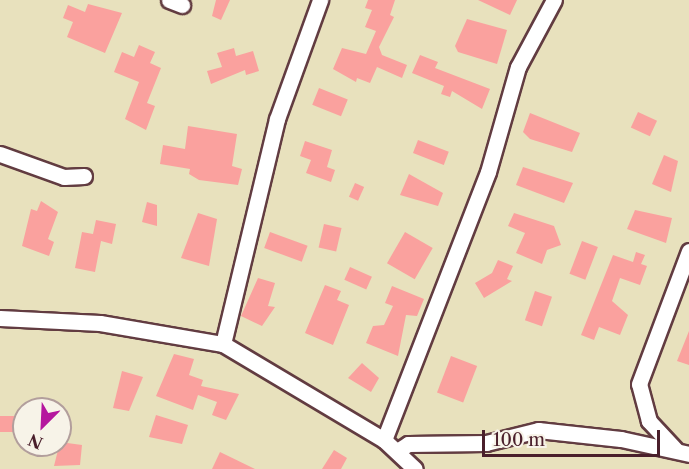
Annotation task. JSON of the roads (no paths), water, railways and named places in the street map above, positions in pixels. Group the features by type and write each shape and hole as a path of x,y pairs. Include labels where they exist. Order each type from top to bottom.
{"street":[{"path":"223,344 277,119 320,0"},
{"path":"384,440 488,172 518,67 554,0"},
{"path":"0,154 64,177 84,177"},
{"path":"682,452 649,421 639,384 689,251"},
{"path":"0,318 100,323 223,344 384,440 415,469"},
{"path":"397,451 408,444 486,443 538,430 682,452"}]}
